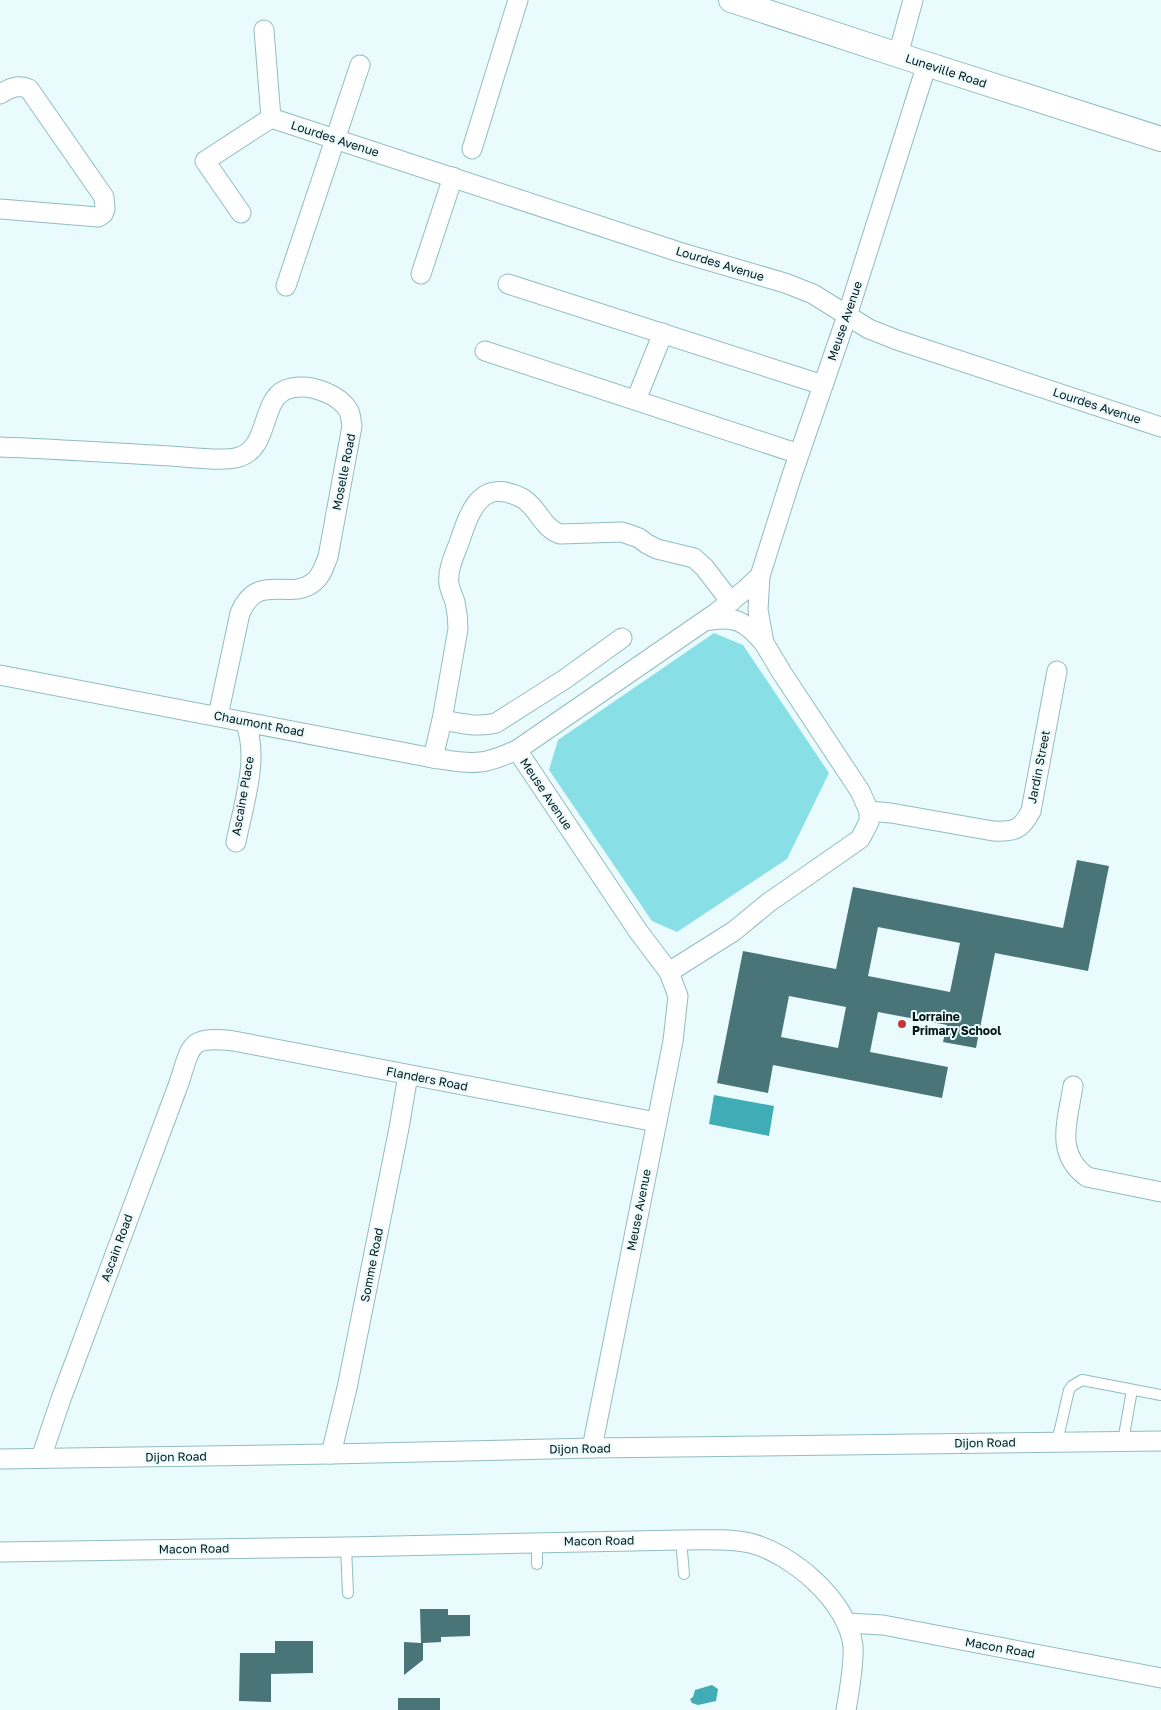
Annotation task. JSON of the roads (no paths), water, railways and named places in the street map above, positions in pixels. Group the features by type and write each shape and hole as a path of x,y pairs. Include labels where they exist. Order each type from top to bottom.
{"street":[{"path":"472,149 518,0"},
{"name":"Luneville Road","path":"731,0 898,56 1161,139"},
{"path":"898,56 913,0"},
{"path":"241,213 205,161 271,118 264,30"},
{"name":"Meuse Avenue","path":"764,643 758,610 760,576 799,454 847,316 927,64"},
{"path":"286,286 360,65"},
{"path":"0,94 18,86 29,89 104,197 105,203 103,214 98,217 0,209"},
{"name":"Lourdes Avenue","path":"271,118 679,252 786,283 812,294 869,329 897,340 1161,427"},
{"path":"421,274 453,177"},
{"path":"508,284 823,385"},
{"path":"636,400 663,333"},
{"path":"485,350 799,454"},
{"name":"Moselle Road","path":"0,447 193,457 239,457 255,447 271,405 282,392 291,388 315,390 338,399 345,406 350,414 352,426 328,557 322,571 315,581 308,586 266,589 255,593 244,604 240,613 218,716"},
{"path":"433,758 442,720 458,629 457,614 449,584 452,561 468,516 476,503 491,492 506,493 522,498 531,504 552,532 560,534 622,532 639,538 657,549 694,558 704,567 731,602"},
{"name":"Meuse Avenue","path":"592,1448 673,1041 678,996 669,972 638,931 517,750 731,602 760,576"},
{"name":"Meuse Avenue","path":"702,622 728,618 742,622 752,629 764,643 860,790 869,811"},
{"path":"442,720 473,726 487,726 496,723 622,638"},
{"name":"Jardin Street","path":"869,811 891,813 993,832 1008,832 1017,829 1025,822 1031,811 1057,672"},
{"name":"Chaumont Road","path":"0,675 458,762 480,762 517,750"},
{"name":"Ascaine Place","path":"236,842 251,755 250,733 245,722"},
{"path":"669,972 734,931 768,903 860,839 869,822 869,811"},
{"name":"Flanders Road","path":"199,1041 214,1039 234,1041 656,1122"},
{"name":"Ascain Road","path":"41,1458 61,1399 179,1083 189,1050 199,1041"},
{"name":"Somme Road","path":"331,1454 347,1388 408,1075"},
{"path":"1073,1086 1066,1142 1067,1152 1077,1170 1086,1177 1161,1192"},
{"name":"Dijon Road","path":"0,1459 592,1448 1161,1441"},
{"name":"Macon Road","path":"0,1552 726,1540 749,1543 770,1550 789,1561 818,1584 847,1623 883,1626 1161,1678"},
{"path":"846,1710 853,1648 847,1623"}],"lane":[{"path":"1057,1442 1072,1386 1082,1380 1161,1395"},
{"path":"1123,1441 1132,1390"},
{"path":"681,1540 684,1574"},
{"path":"537,1542 537,1564"},
{"path":"346,1547 348,1593"}],"place":[{"name":"Lorraine Primary School","path":"902,1024"}]}
